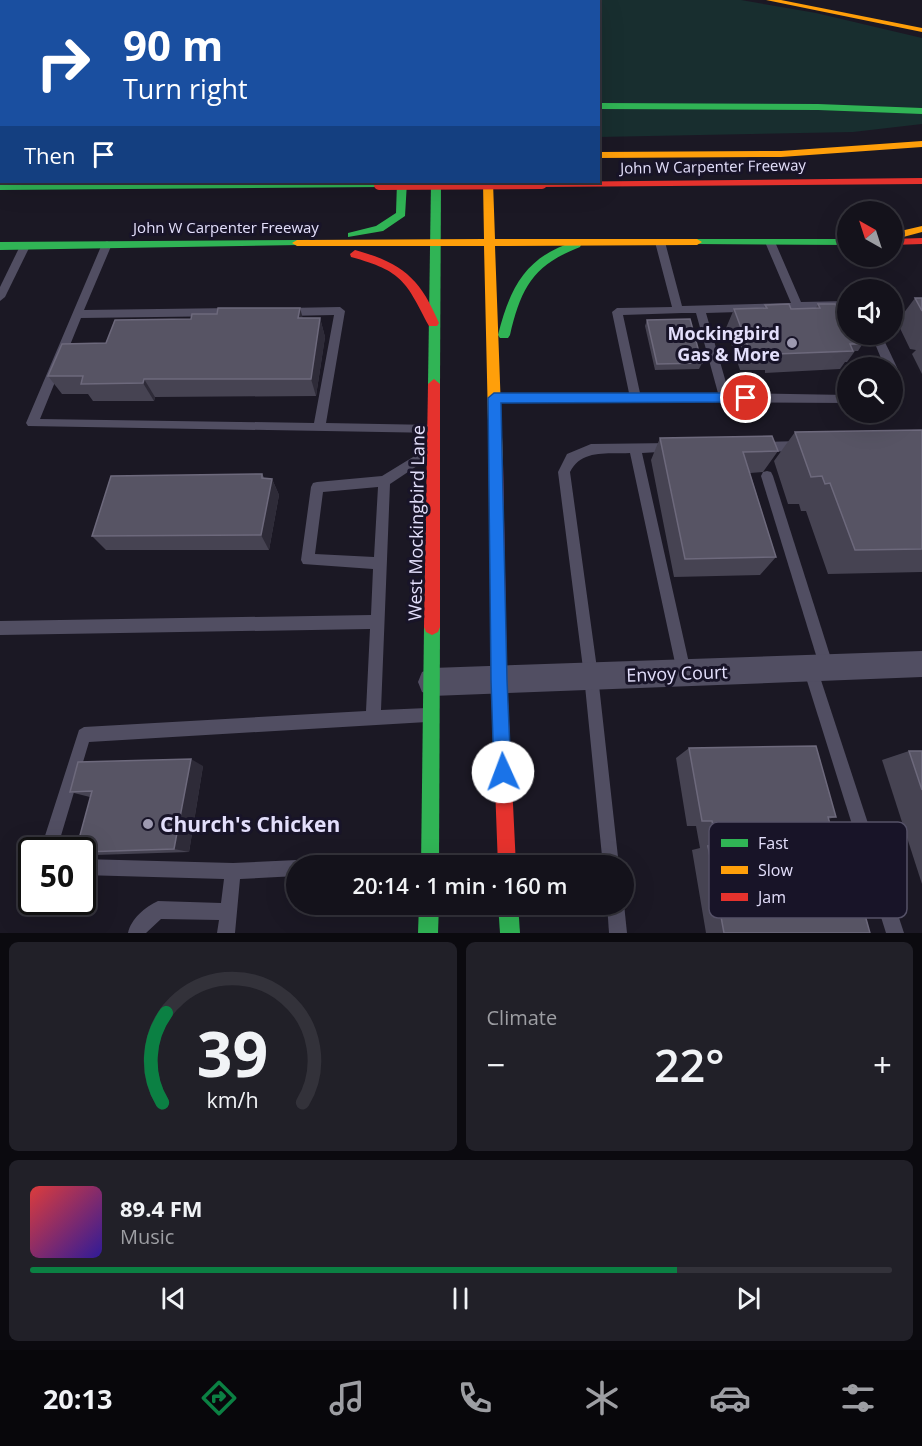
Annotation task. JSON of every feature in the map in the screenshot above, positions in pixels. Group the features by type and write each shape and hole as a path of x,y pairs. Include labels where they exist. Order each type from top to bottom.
{"main road":[{"path":"770,0 922,30"},
{"path":"831,0 922,22"},
{"path":"600,106 781,106 922,111"},
{"name":"John W Carpenter Freeway","path":"600,155 781,154 922,144"},
{"name":"John W Carpenter Freeway","path":"0,187 922,181"},
{"path":"256,243 355,235 380,229 401,214 402,183"},
{"name":"West Mockingbird Lane","path":"430,855 436,183"},
{"path":"488,183 495,383 499,680 507,855"},
{"path":"903,236 922,230"},
{"path":"903,240 922,241"},
{"path":"495,383 509,311 517,287 532,269 551,254 573,246 603,242"},
{"name":"John W Carpenter Freeway","path":"0,246 837,242"},
{"path":"256,243 342,252 376,258 393,264 420,293 428,307 436,333"},
{"path":"428,933 429,915"},
{"path":"509,915 510,933"}],"street":[{"name":"Envoy Court","path":"432,682 922,664"}],"lane":[{"path":"660,242 678,311"},
{"path":"770,242 798,306"},
{"path":"107,244 32,423 435,430"},
{"path":"1,291 25,246"},
{"path":"636,398 617,312 837,305"},
{"path":"700,310 725,397"},
{"path":"280,312 340,311 319,428"},
{"path":"78,314 244,312"},
{"path":"494,398 837,399"},
{"path":"743,447 814,446"},
{"path":"381,563 308,560 317,487 384,481 434,448"},
{"path":"635,448 684,672"},
{"path":"610,855 591,676 564,472 572,458 591,449 683,448"},
{"path":"767,476 818,668 863,822"},
{"path":"373,717 384,481"},
{"path":"0,628 378,622"},
{"path":"53,837 84,735 431,715"},
{"path":"96,867 233,871 286,869"},
{"path":"226,933 233,871"},
{"path":"137,933 138,928 158,910 228,912"},
{"path":"616,915 618,933"},
{"path":"891,918 895,933"}],"green space":[{"path":"600,0 741,0 816,13 922,38 922,124 853,132 600,137"}],"building":[{"path":"915,298 922,298 922,311"},
{"path":"789,304 791,309 820,308 818,304 835,304 837,308 837,345 850,345 853,351 776,354 775,351 750,352 734,309 767,308 765,305"},
{"path":"218,308 300,308 298,318 320,318 311,379 144,379 143,383 81,384 83,376 48,376 62,344 106,343 115,320 191,319 192,314 217,314"},
{"path":"690,319 702,363 657,364 647,320"},
{"path":"922,430 922,549 855,550 830,483 825,484 822,476 811,477 795,432"},
{"path":"772,436 778,451 743,452 776,557 685,559 660,438"},
{"path":"262,474 262,478 272,479 261,535 92,536 111,476"},
{"path":"816,746 836,817 828,817 829,822 702,821 689,748"},
{"path":"909,751 922,751 922,790"},
{"name":"Church's Chicken","path":"191,759 174,849 96,852 96,837 80,837 92,791 70,792 78,762"},
{"path":"721,918 866,918 870,933 724,933"}],"traffic: fast":[{"path":"600,106 818,107 922,111"},
{"path":"352,235 379,229 401,214 402,183"},
{"path":"434,384 436,183"},
{"path":"0,187 379,185"},
{"path":"697,242 837,242"},
{"path":"0,246 297,243"},
{"path":"504,335 513,304 526,278 546,258 576,245"},
{"path":"430,855 432,627"},
{"path":"428,933 429,915"},
{"path":"509,915 510,933"}],"traffic: slow":[{"path":"770,0 922,30"},
{"path":"600,155 781,154 922,144"},
{"path":"488,183 496,464"},
{"path":"903,234 922,229"},
{"path":"297,243 697,242"}],"traffic: jam":[{"path":"542,184 922,181"},
{"path":"379,185 542,184"},
{"path":"903,242 922,241"},
{"path":"355,254 384,263 404,276 420,296 433,323"},
{"path":"432,627 434,384"},
{"path":"496,464 499,680 507,855"}],"place":[{"name":"Mockingbird Gas & More","path":"792,343"},
{"name":"Church's Chicken","path":"148,824"}],"route":[{"path":"503,772 494,398 746,398"}]}
